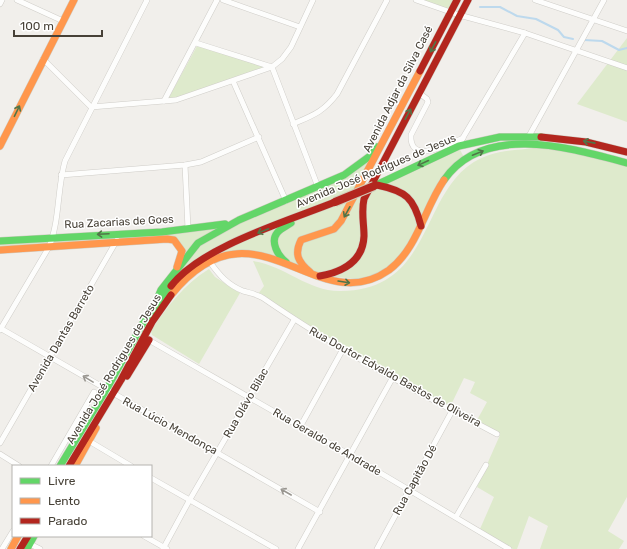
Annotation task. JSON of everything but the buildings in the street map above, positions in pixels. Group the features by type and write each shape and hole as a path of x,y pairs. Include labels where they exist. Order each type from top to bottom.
{"main road":[{"path":"0,146 3,135 74,0"},
{"name":"Avenida Adjar da Silva Casé","path":"458,0 455,13 419,93 364,199 361,208 364,236 359,256 350,266 339,273 316,275 299,263 297,258 298,246 301,240 334,229 344,217 455,13 468,0"},
{"path":"154,308 161,290 198,243 239,220 318,187 354,169 370,156 391,130"},
{"name":"Avenida José Rodrigues de Jesus","path":"76,465 89,440 143,323 179,276 224,246 375,185 458,146 483,139 529,136 580,140 627,152"},
{"name":"Avenida José Rodrigues de Jesus","path":"61,465 111,393 146,339 159,312 183,281 210,262 234,253 248,253 264,255 316,275 352,283 368,280 381,275 403,257 421,226 443,181 463,160 482,151 520,145 544,145 561,147 627,163"},
{"path":"375,185 404,191 413,200 421,226"},
{"path":"293,267 282,260 275,241 277,233 299,216"},
{"name":"Rua Zacarias de Goes","path":"0,241 162,232 216,226 239,220"},
{"name":"Rua Zacarias de Goes","path":"0,250 116,243 162,238 174,240 182,251 173,276"},
{"name":"Avenida José Rodrigues de Jesus","path":"70,465 111,393"},
{"path":"11,549 17,537"},
{"path":"20,549 28,543"}],"street":[{"path":"0,4 2,0"},
{"path":"17,0 63,21"},
{"path":"0,329 49,247 53,237 61,175 71,147 147,0"},
{"path":"164,101 196,43 217,0"},
{"path":"222,0 300,27"},
{"path":"43,59 91,107 185,98 272,67 286,53 313,0"},
{"path":"293,124 327,107 337,94 387,0"},
{"path":"416,0 525,33 627,68"},
{"path":"535,0 627,31"},
{"path":"529,136 604,0"},
{"path":"458,146 525,33"},
{"path":"196,43 272,67"},
{"path":"272,67 318,187"},
{"path":"233,81 286,201"},
{"path":"419,93 427,99 428,102 412,135 411,141 414,146 424,151 431,151 463,138"},
{"path":"61,175 185,165 201,162 258,137"},
{"path":"185,165 188,229"},
{"name":"Avenida Dantas Barreto","path":"0,443 120,234"},
{"name":"Rua Doutor Edvaldo Bastos de Oliveira","path":"210,262 218,274 233,286 260,297 343,350 452,411 497,434"},
{"name":"Rua Olávo Bilac","path":"165,548 189,501 294,320"},
{"name":"Rua Lúcio Mendonça","path":"0,329 320,512"},
{"name":"Rua Geraldo de Andrade","path":"146,339 350,455 509,549"},
{"path":"300,427 343,350"},
{"path":"298,549 320,512 393,377"},
{"name":"Avenida José Rodrigues de Jesus","path":"52,465 94,392"},
{"name":"Rua Capitão Dé","path":"378,547 452,411"},
{"path":"89,440 129,465"},
{"path":"0,454 17,465"},
{"path":"456,517 486,465"},
{"path":"152,479 189,501 276,549"},
{"path":"2,549 12,533"},
{"path":"146,537 165,548"},
{"path":"28,543 40,549"},
{"path":"378,547 385,549"}],"green space":[{"path":"421,0 455,0 450,10"},
{"path":"627,38 627,122 577,104"},
{"path":"197,46 267,67 177,98 168,99"},
{"path":"458,146 465,159 455,168 421,226 392,267 368,280 314,275 271,258 234,253 173,276 178,249 170,240 0,250 0,241 202,228 239,220 321,186 370,156 356,193"},
{"path":"534,148 562,150 627,166 627,497 608,531 624,541 619,549 540,549 548,526 529,516 517,549 513,549 480,529 494,497 477,487 500,435 476,422 487,402 470,393 475,382 464,378 450,407 344,348 258,294 264,286 253,261 264,263 307,283 329,290 341,291 373,286 396,273 412,254 449,186 466,168 494,153"},
{"path":"209,269 215,277 240,293 199,364 152,335 151,331 163,313 184,289"}],"waterway":[{"path":"480,7 500,7 517,16 536,19 558,30 564,37 573,39"},
{"path":"584,40 602,41 619,50 627,48"}],"traffic: fast":[{"path":"374,186 459,146 500,137 541,137"},
{"path":"444,180 461,162 482,151 505,145 530,144 555,146 627,163"},
{"path":"155,304 161,290 198,243 239,220 344,175 370,156 377,147"},
{"path":"286,262 278,253 274,240 277,233 291,223"},
{"path":"0,241 162,232 225,224"},
{"path":"61,465 106,390 143,323 171,286"},
{"path":"27,549 33,537"}],"traffic: slow":[{"path":"0,146 74,0"},
{"path":"310,272 298,258 298,250 301,240 334,229 341,221 420,71"},
{"path":"171,295 201,266 230,255 258,255 336,281 362,282 389,270 399,261 414,240 431,203 444,180"},
{"path":"0,250 167,239 174,240 182,251 177,267"},
{"path":"76,465 96,428"},
{"path":"11,549 17,537"}],"traffic: jam":[{"path":"420,71 457,0"},
{"path":"320,276 336,272 350,264 360,253 364,236 364,199 468,0"},
{"path":"541,137 586,142 627,152"},
{"path":"377,185 395,190 407,197 412,202 421,226"},
{"path":"335,202 374,186"},
{"path":"171,286 185,272 203,259 224,247 271,226 335,202"},
{"path":"70,465 121,380 152,322 171,295"},
{"path":"127,376 149,340"},
{"path":"20,549 27,537"}]}
